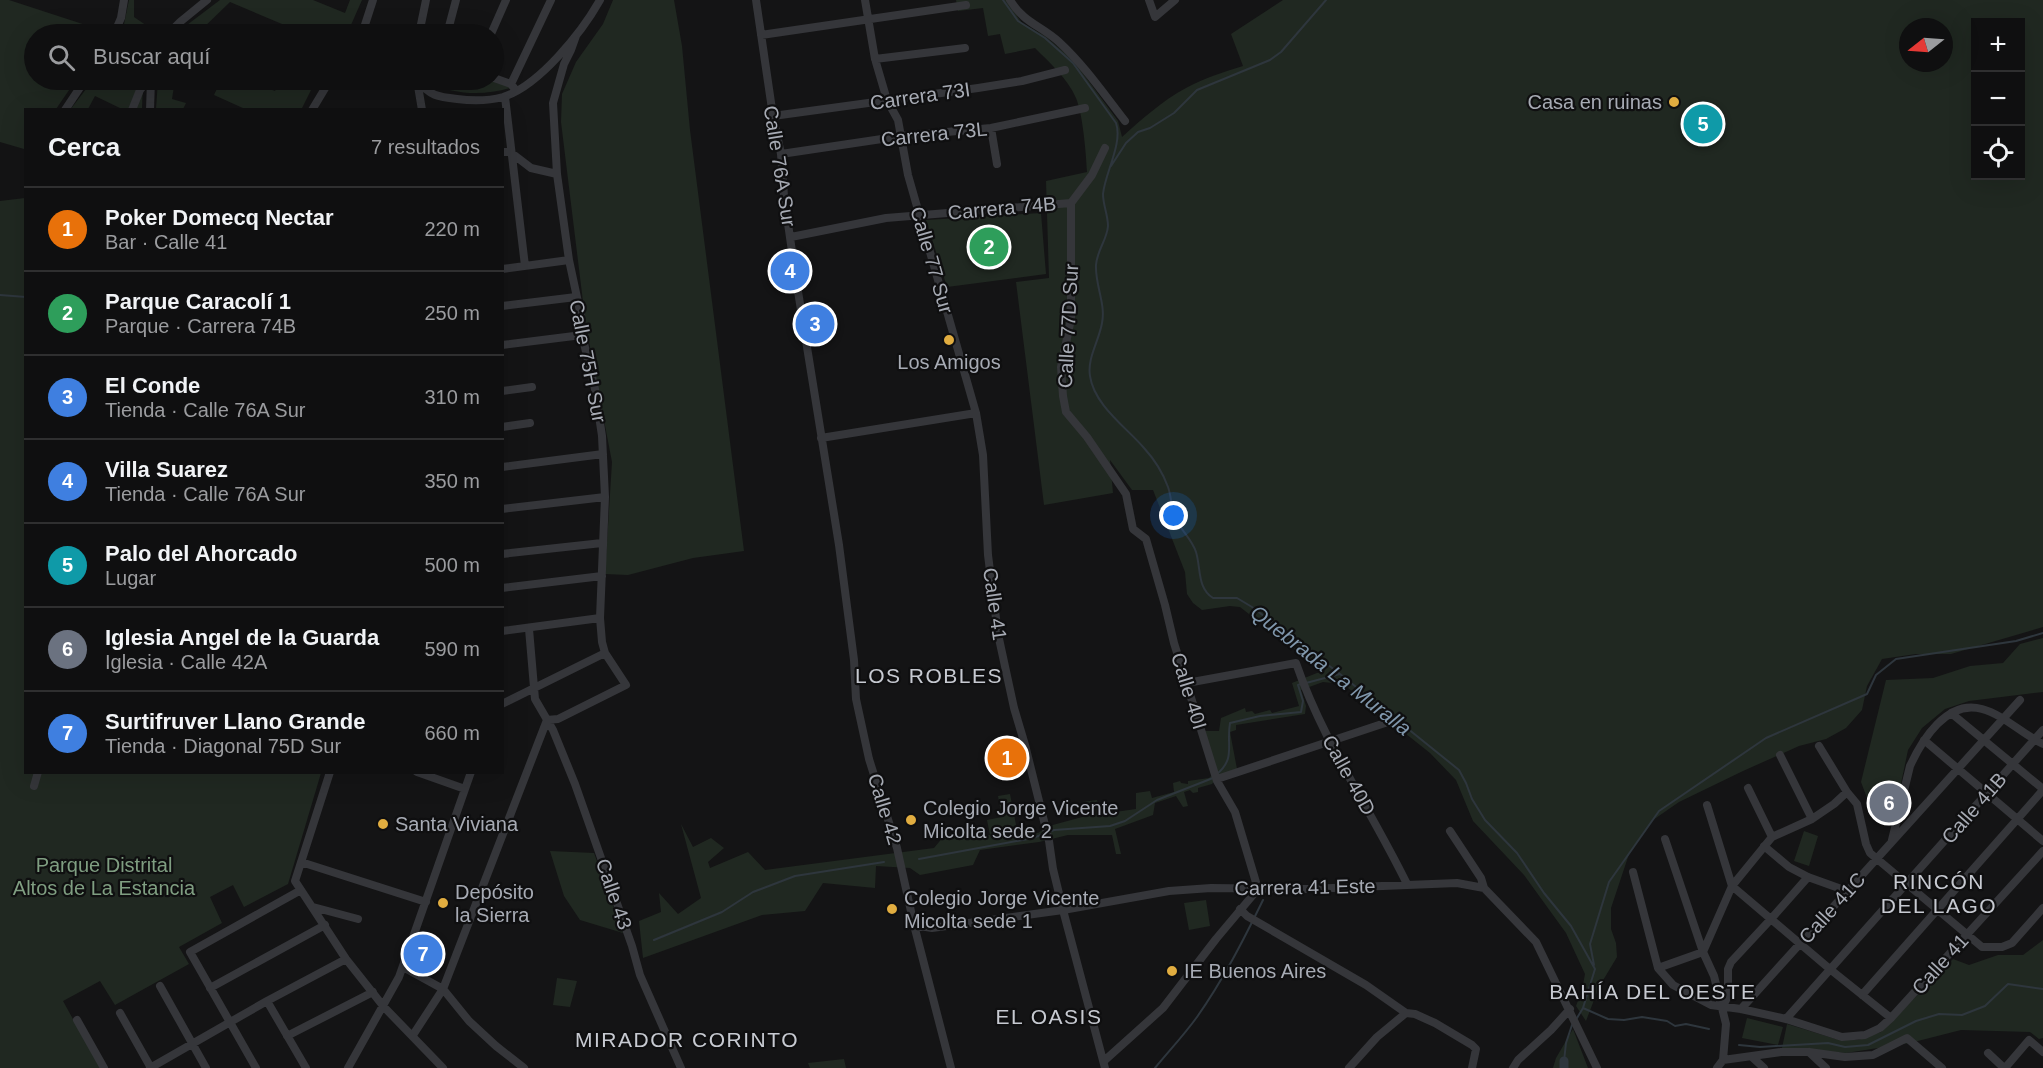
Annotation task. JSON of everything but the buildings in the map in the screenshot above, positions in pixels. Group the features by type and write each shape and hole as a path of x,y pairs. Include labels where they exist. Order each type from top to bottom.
{"street":[{"path":"118,24 124,0"},
{"path":"178,24 207,0"},
{"path":"365,24 373,0"},
{"path":"421,24 426,0"},
{"path":"450,24 456,0"},
{"path":"495,24 506,0"},
{"path":"427,90 442,98 482,101 505,97 514,87 551,0"},
{"path":"504,82 514,87 534,80 576,36 600,0"},
{"name":"Calle 76A Sur","path":"756,0 773,116 781,154 784,196 839,545"},
{"name":"Calle 77 Sur","path":"866,0 875,59 887,100 893,109 902,136 908,175 976,413 983,455 987,522"},
{"path":"1010,0 1025,19 1057,40 1078,61 1125,121"},
{"path":"1149,0 1155,17 1175,0"},
{"path":"761,35 966,5"},
{"name":"Calle 75H Sur","path":"547,720 558,719 626,685 605,653 600,618 605,497 603,454 595,388 582,335 557,174 553,103 564,64 572,50 576,36"},
{"path":"875,59 965,48"},
{"name":"Carrera 73I","path":"773,116 1022,81 1065,70"},
{"path":"66,108 78,90"},
{"path":"133,108 140,90"},
{"path":"150,90 150,108"},
{"path":"313,108 324,90"},
{"path":"419,90 422,108"},
{"path":"505,97 506,152 525,266"},
{"name":"Carrera 73L","path":"781,154 902,136 991,128 1085,108"},
{"path":"991,128 997,164"},
{"path":"1071,203 1092,176 1105,148"},
{"path":"506,152 531,168 557,174"},
{"name":"Carrera 74B","path":"791,237 886,218 1071,203"},
{"name":"Calle 77D Sur","path":"1071,203 1071,319 1061,368 1066,412 1087,437 1126,494"},
{"path":"504,269 569,260"},
{"path":"504,306 576,297"},
{"path":"504,345 582,335"},
{"path":"504,391 532,387"},
{"path":"821,438 976,413"},
{"path":"504,427 530,423"},
{"path":"504,467 603,454"},
{"name":"Calle 40I","path":"1126,494 1132,529 1146,539 1174,643 1216,779 1234,812 1258,889"},
{"path":"504,509 605,497"},
{"name":"Calle 41","path":"987,522 988,555 998,634 1014,708 1049,841 1063,910 1105,1065"},
{"path":"504,554 603,543"},
{"name":"Calle 42","path":"839,545 854,660 856,699 869,759 897,849 951,1068"},
{"path":"504,588 602,576"},
{"path":"504,632 600,618"},
{"name":"Calle 43","path":"529,629 535,699 547,720 576,789 629,936 640,975 681,1068"},
{"path":"504,703 605,653"},
{"name":"Calle 40D","path":"1187,683 1296,663 1305,689 1329,741 1407,884"},
{"name":"Calle 41C","path":"1741,1009 2020,700"},
{"path":"1892,841 1910,766 1934,727 1951,713 1965,708 1981,709 2003,719 2043,744"},
{"path":"1862,995 2043,790 1951,713"},
{"path":"413,1035 443,989 547,720"},
{"path":"1216,779 1386,723"},
{"name":"Calle 41B","path":"1786,1019 2043,730"},
{"path":"1924,740 2043,841"},
{"path":"1819,746 1857,804 1866,844 1876,859 1982,947 2002,947 2012,943 2043,908"},
{"path":"1780,755 1812,819"},
{"path":"34,786 37,774"},
{"path":"329,774 295,881 346,959 384,1007 443,1068"},
{"path":"423,774 465,789"},
{"path":"348,1068 384,1007 403,967 470,774"},
{"path":"1748,788 1772,837"},
{"path":"1658,968 1702,952 1732,886 1772,837 1812,819 1847,792"},
{"path":"1707,805 1732,886 1891,1018"},
{"path":"1450,831 1481,878 1484,888 1536,942 1597,1068"},
{"path":"1665,839 1702,952 1714,976 1726,1024 1723,1060 1717,1068"},
{"path":"1764,846 1789,867 1808,877 1847,891"},
{"name":"Calle 41","path":"1786,1019 1842,1037 1865,1035 1880,1028 2043,851"},
{"path":"301,862 426,902"},
{"path":"1633,872 1658,968 1673,986 1711,1005 1786,1019"},
{"path":"1722,1008 1728,996 1728,969 1731,962 1808,877"},
{"name":"Carrera 41 Este","path":"915,925 932,928 1063,910 1169,891 1211,888 1258,889 1457,883 1484,888"},
{"path":"1105,1065 1163,1008 1258,889"},
{"path":"256,1068 190,952 301,890"},
{"path":"313,907 358,919"},
{"path":"1240,909 1247,916 1366,985 1406,1013 1415,1014 1435,1023 1476,1048 1472,1068"},
{"path":"210,988 325,925"},
{"path":"120,1013 151,1068 267,1001 346,959"},
{"path":"403,967 443,989 469,1021 524,1068"},
{"path":"160,987 206,1068"},
{"path":"287,1036 373,992"},
{"path":"267,1001 306,1068"},
{"path":"1513,1068 1518,1060 1571,1012"},
{"path":"1350,1068 1377,1037 1406,1013"},
{"path":"77,1020 104,1068"},
{"path":"1723,1060 1781,1052 1809,1052 1845,1057 1873,1055 1907,1038 1942,1068"},
{"path":"1988,1053 2005,1068 2029,1040 2043,1052"},
{"path":"1809,1052 1826,1068"},
{"path":"1752,1057 1764,1068"},
{"path":"354,1059 359,1068"}],"green space":[{"path":"0,0 9,0 83,24 24,24 24,90 69,90 57,108 24,108 24,149 0,142"},
{"path":"129,0 134,0 134,17 144,24 124,24"},
{"path":"220,0 313,0 345,13 350,0 362,0 351,24 282,24 230,2 207,24 188,24"},
{"path":"613,0 674,0 682,46 690,130 744,551 693,558 628,575 605,574 612,462 586,326 561,122 562,94 576,62 603,24"},
{"path":"956,0 1006,0 1022,23 1045,36 1073,60 1118,121 1122,137 1177,93 1207,78 1243,66 1231,34 1283,0 2043,0 2043,627 1951,654 1916,654 1882,659 1867,686 1862,710 1846,728 1826,739 1799,746 1743,771 1679,802 1653,820 1629,854 1611,908 1611,929 1616,943 1617,957 1599,987 1586,1021 1576,1006 1585,974 1566,933 1524,875 1473,821 1456,780 1430,753 1343,684 1323,682 1301,690 1306,706 1305,714 1236,725 1236,730 1230,732 1237,769 1218,776 1212,784 1198,788 1198,792 1193,793 1190,790 1184,792 1188,806 1183,807 1176,796 1155,803 1153,815 1115,829 1121,854 1116,854 1112,835 1068,835 1039,842 980,850 973,865 920,875 910,868 876,866 875,888 823,883 805,911 762,915 643,958 639,921 661,912 659,893 678,914 701,898 681,824 693,847 711,838 724,848 708,862 710,868 748,852 765,870 934,848 944,836 990,835 987,820 1002,817 998,796 1010,794 1018,835 1038,833 1049,826 1086,816 1082,802 1097,800 1101,814 1136,809 1136,793 1150,791 1152,798 1174,792 1173,783 1180,781 1188,784 1188,781 1209,778 1216,771 1205,731 1219,731 1221,718 1245,708 1246,712 1252,711 1255,714 1270,710 1272,713 1299,706 1292,683 1322,671 1240,607 1202,610 1193,603 1187,594 1185,572 1153,490 1132,490 1110,460 1113,493 1044,505 1016,282 1049,278 1046,181 1087,172 1085,145 1078,105 1068,84 1035,48 1005,54 1000,34 988,36 983,8 958,11"},
{"path":"85,90 143,90 142,108 120,108 95,96 89,108 72,108"},
{"path":"157,90 173,90 172,99 186,103 184,108 156,108"},
{"path":"216,90 311,90 302,108 243,108 214,95"},
{"path":"448,90 500,90 479,93"},
{"name":"Parque Distrital Altos de La Estancia","path":"24,198 24,774 321,774 288,884 244,907 233,885 210,897 222,923 179,947 189,964 115,1005 100,981 63,1001 100,1068 0,1068 0,201"},
{"path":"1041,213 1046,274 947,287 926,220"},
{"path":"2043,638 2043,692 1969,701 1945,709 1922,728 1908,750 1899,793 1883,790 1875,819 1861,782 1886,680 1933,678 1970,666 2003,663 2020,644"},
{"path":"1804,831 1818,836 1809,866 1794,861"},
{"path":"550,851 594,853 623,933 580,920 564,896"},
{"path":"1206,900 1210,926 1189,930 1184,903"},
{"path":"2043,940 2043,1038 2039,1039 2030,1032 1961,1030 1910,1043 1846,1053 1782,1048 1787,1024 1836,1039 1858,1040 1881,1032 1953,959 1969,965 1998,955 2023,955"},
{"path":"557,978 577,981 570,1007 553,1005"},
{"path":"1747,1018 1783,1027 1778,1045 1742,1038"},
{"path":"1573,1029 1588,1068 1553,1068 1556,1058"},
{"path":"844,1059 846,1068 810,1068 808,1063"}],"waterway":[{"name":"Quebrada La Muralla","path":"1003,0 1018,21 1045,38 1073,63 1116,123 1117,140 1103,194 1108,226 1096,265 1103,316 1090,363 1090,376 1093,387 1104,406 1148,452 1161,471 1169,490 1176,519 1196,552 1204,589 1213,598 1237,598 1252,607 1340,674 1459,770 1472,799 1485,820 1517,853 1544,893 1571,926 1595,969 1583,1008 1577,1018"},
{"path":"1111,166 1126,143 1138,132 1150,128 1174,113 1197,90 1270,60 1281,52 1326,0"},
{"path":"0,295 24,297"},
{"path":"1594,965 1590,944 1609,882 1659,811 1766,738 1867,694 1876,675 1896,659 2016,641 2043,633"},
{"path":"1306,683 1340,674"},
{"path":"1217,774 1228,757 1230,723 1260,716 1301,712 1303,701 1298,685 1301,684"},
{"path":"919,859 1033,838 1054,830 1110,826 1125,821 1157,800 1213,778"},
{"path":"654,940 722,912 753,892 795,876 884,862"},
{"path":"1155,1068 1197,1017 1232,960 1263,900"},
{"path":"1739,1045 1760,1047 1828,1043 1845,1047 1868,1045 1916,1021 1939,1014 1962,1015 1985,1006 2008,984 2043,989"},
{"path":"1583,1008 1608,1019 1624,1020 1642,1017 1667,1021 1675,1026 1686,1024 1709,1029"},
{"name":"Quebrada La Muralla","path":"1564,1061 1566,1043 1572,1025"},
{"name":"Quebrada La Muralla","path":"1564,1061 1564,1068"}],"place":[{"name":"Casa en ruinas","path":"1674,102"},
{"name":"Palo del Ahorcado","path":"1703,124"},
{"name":"Parque Caracolí 1","path":"989,247"},
{"name":"Villa Suarez","path":"790,271"},
{"name":"El Conde","path":"815,324"},
{"name":"Los Amigos","path":"949,340"},
{"name":"Poker Domecq Nectar","path":"1007,758"},
{"name":"Iglesia Angel de la Guarda","path":"1889,803"},
{"name":"Colegio Jorge Vicente Micolta sede 2","path":"911,820"},
{"name":"Santa Viviana","path":"383,824"},
{"name":"Depósito la Sierra","path":"443,903"},
{"name":"Colegio Jorge Vicente Micolta sede 1","path":"892,909"},
{"name":"Surtifruver Llano Grande","path":"423,954"},
{"name":"IE Buenos Aires","path":"1172,971"}],"district":[{"name":"LOS ROBLES","path":"929,675"},
{"name":"RINCÓN DEL LAGO","path":"1939,893"},
{"name":"BAHÍA DEL OESTE","path":"1653,991"},
{"name":"EL OASIS","path":"1049,1016"},
{"name":"MIRADOR CORINTO","path":"687,1039"}]}
